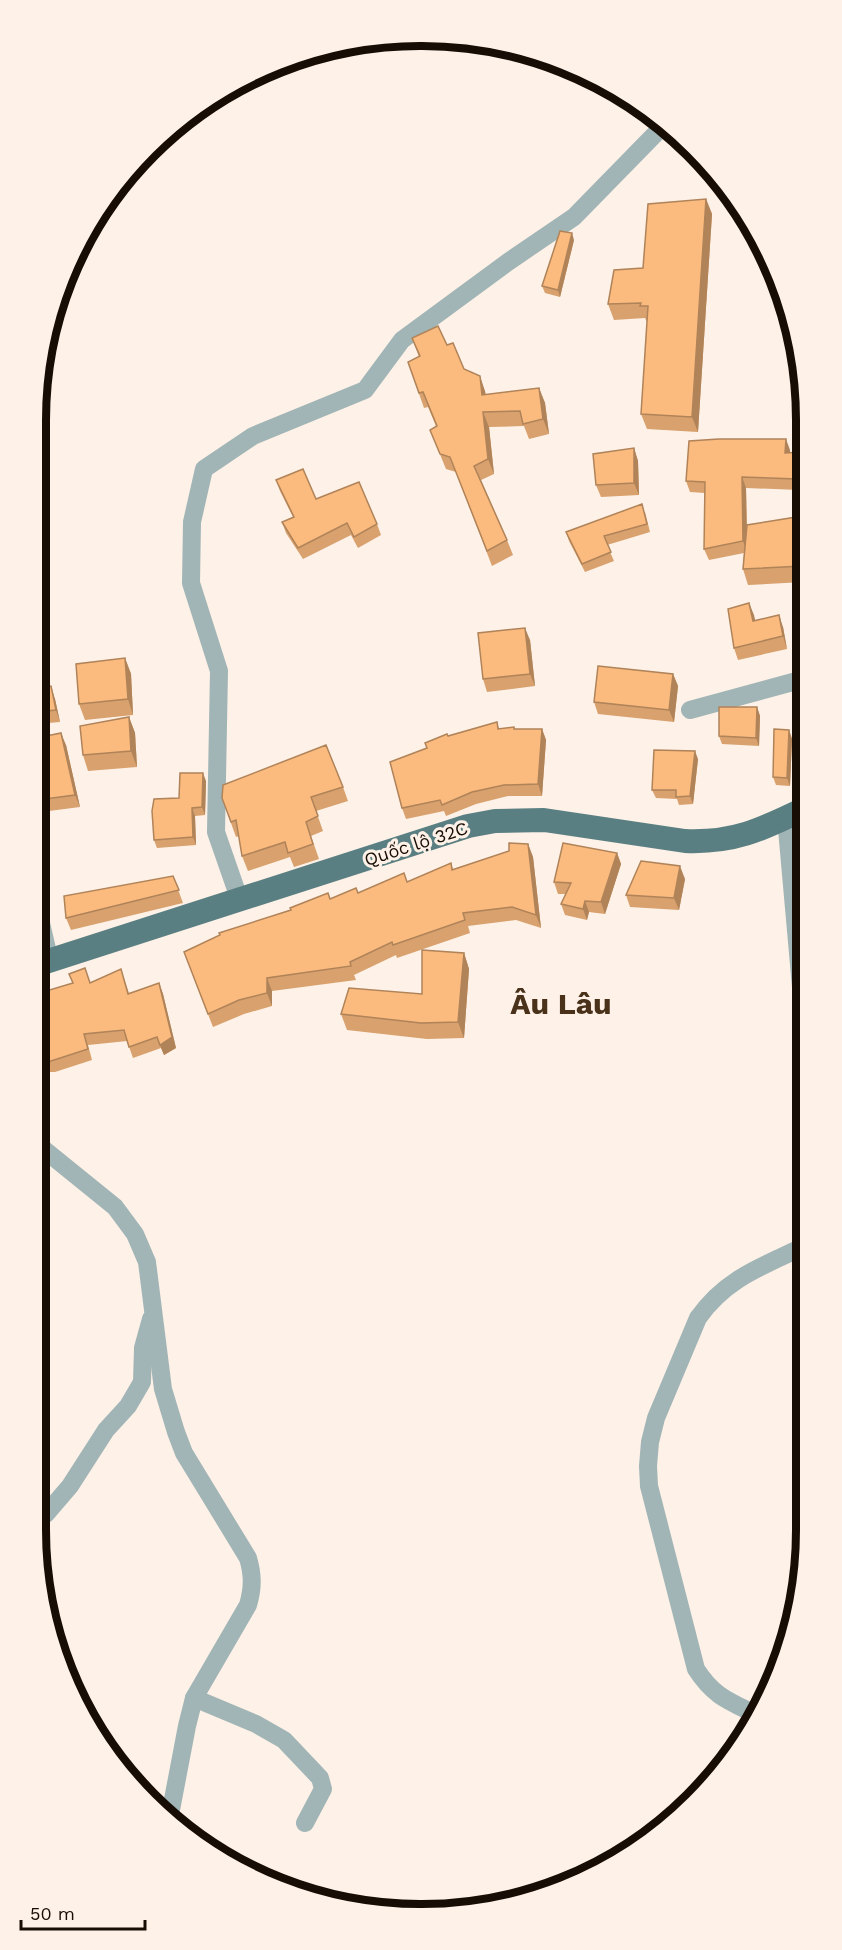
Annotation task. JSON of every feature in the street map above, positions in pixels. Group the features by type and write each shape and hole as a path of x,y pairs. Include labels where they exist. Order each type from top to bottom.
{"main road":[{"name":"Quốc lộ 32C","path":"47,963 468,826 495,821 544,820 684,841 705,842 730,839 754,832 795,813"}],"street":[{"path":"240,901 216,832 219,671 191,583 192,522 204,469 253,436 365,390 402,340 574,217 658,131"},
{"path":"690,710 796,681"},
{"path":"795,813 796,835"},
{"path":"47,1152 115,1207 135,1234 147,1262 163,1389 176,1432 184,1453 248,1558 253,1581 248,1605 194,1698 171,1808"},
{"path":"748,1711 721,1698 711,1690 696,1669 649,1486 650,1442 656,1418 698,1318 707,1305 733,1282 796,1250"},
{"path":"47,1513 70,1486 106,1430 128,1406 142,1382 143,1348 153,1310"},
{"path":"194,1698 256,1724 284,1740 320,1778 322,1789 305,1823"}],"building":[{"path":"706,199 692,417 641,414 648,306 640,306 641,303 608,304 614,270 643,268 648,204"},
{"path":"560,231 572,233 558,290 542,286"},
{"path":"438,326 447,345 453,343 464,369 480,376 482,395 539,388 543,419 523,424 520,411 483,412 488,459 474,466 507,540 487,551 450,457 440,454 430,430 437,426 423,392 419,393 408,362 420,356 412,338"},
{"path":"786,439 785,453 796,452 796,479 742,477 743,541 704,549 705,482 686,481 689,441"},
{"path":"634,448 634,483 596,485 593,454"},
{"path":"303,469 316,499 359,482 377,524 354,537 347,523 298,548 282,522 294,517 276,480"},
{"path":"642,504 647,524 604,536 611,552 582,564 566,532"},
{"path":"796,517 796,566 743,569 747,525"},
{"path":"749,603 753,621 779,615 783,636 734,648 728,609"},
{"path":"525,628 530,674 483,679 478,633"},
{"path":"125,658 128,699 79,704 76,664"},
{"path":"598,666 673,674 669,710 594,702"},
{"path":"51,686 56,710 47,711 47,687"},
{"path":"719,707 757,707 756,738 719,736"},
{"path":"129,717 131,751 83,755 80,726"},
{"path":"497,722 498,729 514,727 514,729 542,729 538,784 504,785 472,792 442,805 440,800 402,808 390,762 427,748 425,743 447,734 448,736"},
{"path":"774,729 789,730 787,778 773,777"},
{"path":"61,733 75,795 47,799 47,736"},
{"path":"326,745 343,787 311,797 318,816 306,822 313,844 288,853 285,842 242,856 236,820 231,822 222,798 223,785"},
{"path":"654,750 695,751 690,796 676,797 676,790 652,790"},
{"path":"180,773 203,773 202,807 192,808 193,837 154,840 152,811 154,799 179,798"},
{"path":"509,843 528,844 536,915 512,907 463,913 465,920 393,945 392,942 350,962 351,966 267,978 267,993 239,1000 208,1014 184,952 220,935 219,933 291,910 290,908 328,893 330,899 356,888 358,893 404,873 407,882 451,863 452,870 509,851"},
{"path":"563,843 617,853 601,902 585,901 583,909 561,904 571,883 554,882"},
{"path":"641,861 680,866 674,898 626,895"},
{"path":"173,876 179,890 66,918 64,896"},
{"path":"422,950 464,953 458,1022 421,1023 341,1014 349,988 422,994"},
{"path":"85,968 90,983 121,969 128,994 159,983 172,1037 160,1045 157,1037 129,1047 124,1030 84,1034 88,1049 47,1061 47,991 73,983 69,974"}],"district":[{"name":"Âu Lâu","path":"561,1004"}]}
